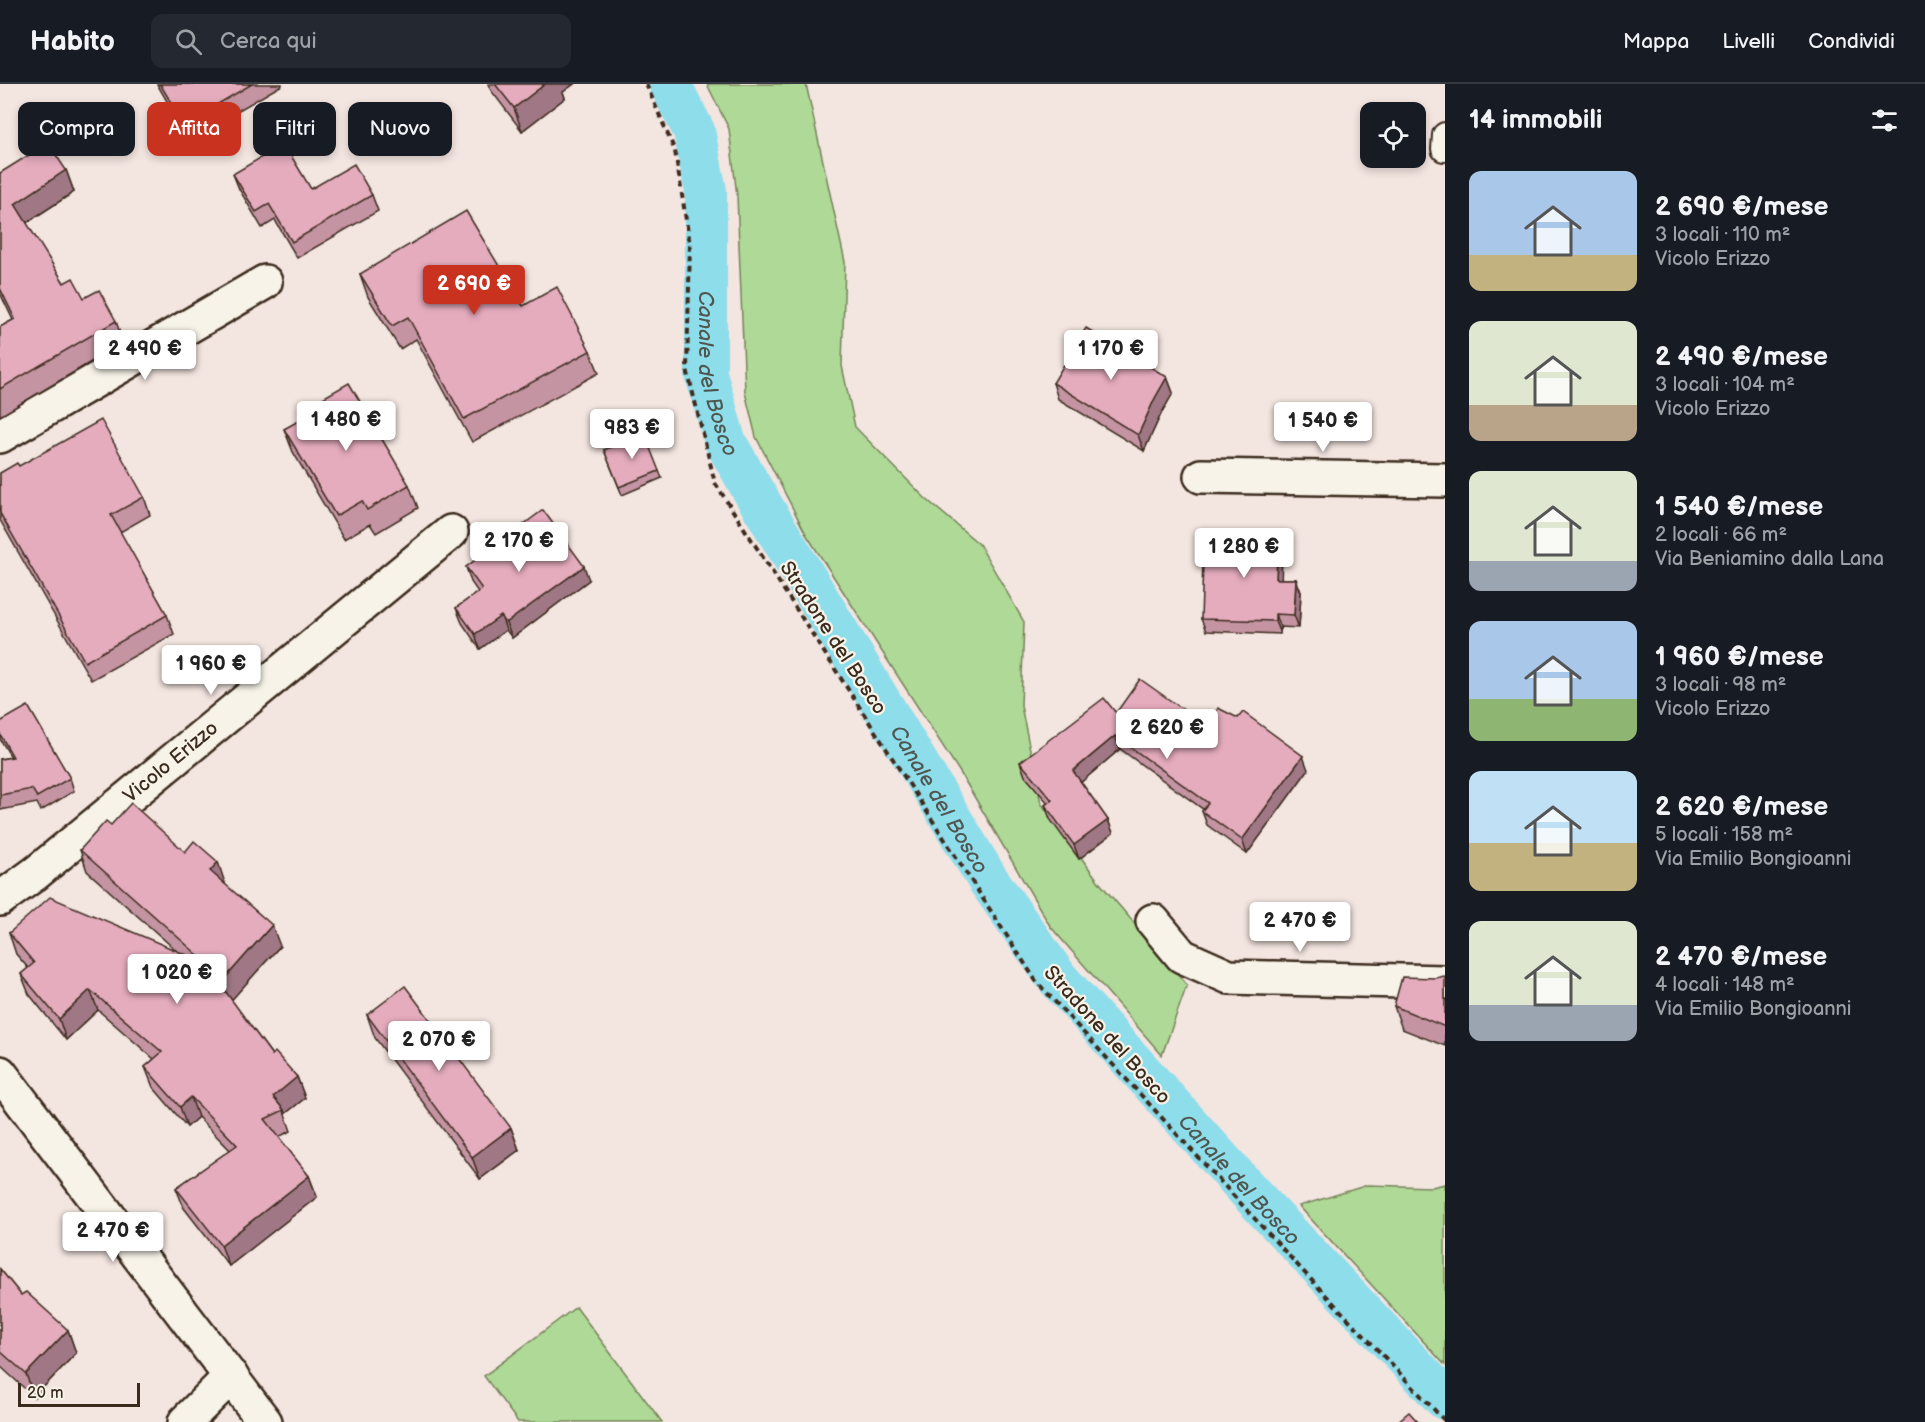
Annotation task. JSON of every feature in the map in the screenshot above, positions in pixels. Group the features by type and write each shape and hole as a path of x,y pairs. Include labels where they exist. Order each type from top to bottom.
{"street":[{"path":"0,436 265,282"},
{"path":"1201,476 1445,480"},
{"name":"Vicolo Erizzo","path":"0,899 36,873 451,532"},
{"path":"1153,921 1182,956 1229,977 1445,982"},
{"path":"0,1073 265,1422"},
{"path":"185,1422 231,1376"}],"path":[{"name":"Stradone del Bosco","path":"646,84 675,151 690,245 687,369 715,483 1036,981 1302,1270 1445,1421"}],"green space":[{"path":"707,84 806,84 845,262 842,366 855,427 925,498 979,544 1024,622 1021,706 1041,803 1099,882 1187,985 1162,1055 1050,926 961,774 806,534 756,437 745,392 737,196 729,129"},
{"path":"1445,1184 1445,1365 1299,1206 1368,1185 1432,1187"},
{"path":"576,1307 662,1422 518,1422 484,1376"}],"building":[{"path":"160,84 252,84 221,102 171,102"},
{"path":"495,84 545,84 514,108"},
{"path":"27,156 57,156 66,170 15,204 64,283 73,278 84,298 99,290 116,321 0,389 0,327 15,319 0,288 0,173"},
{"path":"264,156 291,156 311,189 354,164 372,195 292,242 269,204 256,212 233,174"},
{"path":"466,211 523,306 557,287 590,351 464,419 408,317 392,326 360,274"},
{"path":"1086,328 1167,377 1138,435 1053,383"},
{"path":"349,383 409,485 367,510 362,501 336,516 284,429 304,418 300,411"},
{"path":"101,420 144,497 111,515 167,615 85,662 0,513 0,473 17,463 19,466"},
{"path":"644,433 659,471 619,487 604,450"},
{"path":"543,510 584,566 506,623 501,616 475,634 456,608 482,589 466,567"},
{"path":"1204,534 1278,536 1276,579 1296,579 1294,615 1275,614 1275,621 1201,619"},
{"path":"1140,679 1208,727 1218,708 1238,718 1243,712 1303,756 1242,840 1202,811 1208,803 1115,736 1073,771 1108,820 1074,845 1045,805 1052,800 1020,762 1104,698 1116,713"},
{"path":"28,706 70,778 37,797 32,789 0,795 0,759 13,757 0,734 0,722"},
{"path":"131,803 185,852 194,841 218,862 210,871 272,925 220,984 272,1055 275,1052 297,1077 273,1097 284,1110 265,1119 309,1176 221,1245 176,1188 237,1145 191,1097 180,1107 145,1067 162,1052 90,990 59,1019 21,974 34,963 9,933 50,897 208,964 80,850 106,821 111,825"},
{"path":"1444,976 1445,1027 1394,1006 1402,977 1436,978"},
{"path":"405,986 511,1128 472,1157 367,1015"},
{"path":"0,1269 21,1295 26,1292 68,1330 26,1374 0,1351"},
{"path":"1409,1412 1418,1422 1397,1422"}],"waterway":[{"name":"Canale del Bosco","path":"670,84 694,131 706,191 706,374 725,441 752,489 988,880 1058,979 1253,1196 1445,1399"}]}
